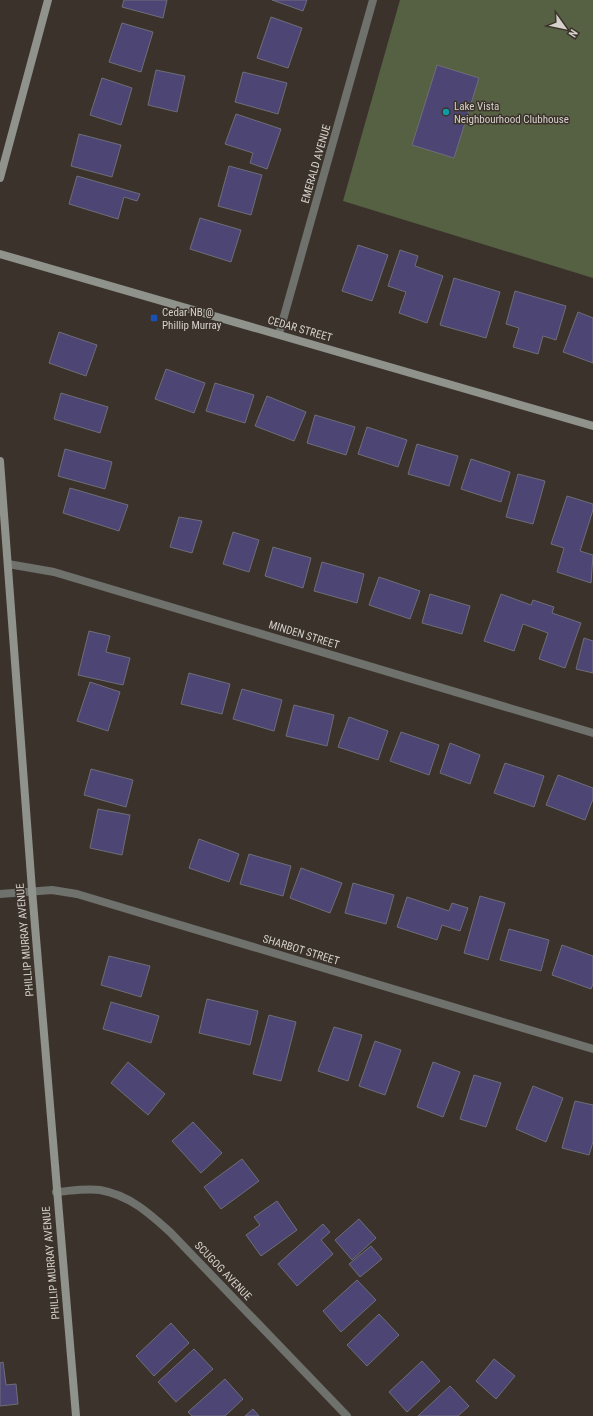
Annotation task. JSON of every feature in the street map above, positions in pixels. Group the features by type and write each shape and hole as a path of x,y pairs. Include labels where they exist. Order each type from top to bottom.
{"street":[{"path":"0,178 48,0"},
{"name":"EMERALD AVENUE","path":"279,334 373,0"},
{"name":"CEDAR STREET","path":"0,254 593,426"},
{"name":"PHILLIP MURRAY AVENUE","path":"0,461 56,1192 76,1416"},
{"name":"MINDEN STREET","path":"8,564 54,572 593,733"},
{"name":"SHARBOT STREET","path":"0,894 32,890 52,890 77,894 593,1049"},
{"name":"SCUGOG AVENUE","path":"56,1192 98,1190 124,1197 143,1208 170,1232 347,1416"}],"green space":[{"path":"400,0 593,0 593,278 343,201"}],"building":[{"path":"124,0 167,0 163,18 122,7"},
{"path":"272,0 307,0 303,11"},
{"path":"271,17 302,28 288,68 257,58"},
{"path":"122,23 153,32 141,72 109,62"},
{"name":"Lake Vista Neighbourhood Clubhouse","path":"437,65 479,78 454,158 412,145"},
{"path":"156,70 185,76 177,112 148,105"},
{"path":"243,72 287,83 278,114 235,102"},
{"path":"102,78 132,88 121,125 90,115"},
{"path":"236,114 281,129 267,169 250,163 253,153 225,144"},
{"path":"79,134 121,145 112,177 71,166"},
{"path":"229,166 262,175 251,215 218,206"},
{"path":"77,176 140,194 137,201 124,197 118,219 69,204"},
{"path":"200,218 241,230 231,262 190,249"},
{"path":"358,245 388,255 372,301 342,291"},
{"path":"400,250 418,256 415,266 443,276 427,323 399,313 406,292 388,286"},
{"path":"454,278 500,292 486,338 440,325"},
{"path":"515,291 566,306 556,340 543,336 538,354 513,347 519,328 506,324"},
{"path":"578,312 593,318 593,363 563,352"},
{"path":"59,332 97,345 86,376 49,363"},
{"path":"166,369 205,383 194,413 155,399"},
{"path":"215,383 254,395 245,423 206,411"},
{"path":"61,393 108,407 100,433 54,419"},
{"path":"267,396 306,412 294,441 255,426"},
{"path":"315,415 355,427 346,455 307,443"},
{"path":"367,427 407,440 398,467 358,454"},
{"path":"417,444 458,456 449,486 408,474"},
{"path":"65,449 112,462 105,489 58,476"},
{"path":"471,459 510,472 501,502 461,489"},
{"path":"518,474 545,481 533,524 506,517"},
{"path":"70,488 128,505 119,531 63,513"},
{"path":"567,496 593,504 593,510 580,551 593,555 591,583 557,572 564,548 551,544"},
{"path":"179,517 202,521 192,553 170,547"},
{"path":"233,532 259,540 249,572 223,564"},
{"path":"273,547 311,558 303,588 265,576"},
{"path":"322,562 364,574 357,603 314,591"},
{"path":"379,577 420,591 410,619 369,605"},
{"path":"430,594 470,606 462,634 422,623"},
{"path":"501,594 531,605 533,600 554,607 552,613 581,623 565,668 539,659 548,633 523,624 514,651 484,641"},
{"path":"89,631 110,636 106,652 130,658 123,685 78,675"},
{"path":"584,638 593,641 593,673 576,669"},
{"path":"189,673 230,684 222,714 181,704"},
{"path":"90,682 120,692 108,731 77,721"},
{"path":"242,689 282,700 274,731 233,719"},
{"path":"294,705 334,715 327,746 286,736"},
{"path":"349,717 388,731 378,760 338,747"},
{"path":"401,732 439,745 429,775 390,761"},
{"path":"450,743 480,755 470,784 440,773"},
{"path":"505,763 544,776 534,807 494,793"},
{"path":"91,769 133,780 126,807 84,795"},
{"path":"558,775 593,788 593,799 585,820 546,805"},
{"path":"98,809 130,815 122,855 90,848"},
{"path":"199,839 239,854 229,882 189,868"},
{"path":"249,854 291,866 283,896 240,884"},
{"path":"301,868 342,883 330,913 290,898"},
{"path":"353,883 394,895 386,924 345,913"},
{"path":"480,896 505,903 488,960 464,953"},
{"path":"407,897 449,911 452,903 468,908 460,931 442,925 437,940 397,927"},
{"path":"509,929 549,940 541,971 500,960"},
{"path":"562,945 593,956 593,984 591,989 552,975"},
{"path":"109,956 150,966 141,997 101,985"},
{"path":"207,999 258,1011 250,1045 199,1033"},
{"path":"111,1002 159,1016 151,1043 103,1029"},
{"path":"269,1015 296,1022 281,1081 253,1074"},
{"path":"334,1027 362,1035 348,1081 318,1071"},
{"path":"375,1041 401,1050 385,1095 359,1086"},
{"path":"128,1062 165,1094 148,1115 111,1083"},
{"path":"433,1062 460,1072 443,1117 417,1107"},
{"path":"474,1075 501,1083 486,1127 460,1119"},
{"path":"533,1086 563,1098 546,1142 516,1129"},
{"path":"575,1101 593,1105 593,1142 589,1155 562,1148"},
{"path":"193,1122 222,1153 201,1173 172,1141"},
{"path":"242,1159 259,1181 221,1209 204,1187"},
{"path":"277,1201 297,1230 261,1256 246,1235 260,1225 254,1217"},
{"path":"359,1219 376,1238 352,1260 335,1240"},
{"path":"323,1224 330,1232 321,1240 333,1254 297,1286 278,1264"},
{"path":"371,1246 382,1259 360,1277 349,1264"},
{"path":"357,1280 376,1300 341,1332 323,1311"},
{"path":"379,1314 399,1335 367,1366 347,1345"},
{"path":"171,1323 189,1343 154,1376 136,1356"},
{"path":"194,1349 213,1369 176,1402 158,1382"},
{"path":"494,1359 515,1376 496,1399 476,1381"},
{"path":"422,1361 440,1381 407,1412 389,1392"},
{"path":"3,1362 6,1385 16,1384 18,1404 0,1406 0,1363"},
{"path":"225,1379 243,1399 225,1416 192,1416 188,1412"},
{"path":"450,1386 469,1406 458,1416 418,1416"},
{"path":"253,1409 259,1416 245,1416"}],"place":[{"name":"Lake Vista Neighbourhood Clubhouse","path":"446,112"},
{"name":"Cedar NB @ Phillip Murray","path":"154,318"}]}
